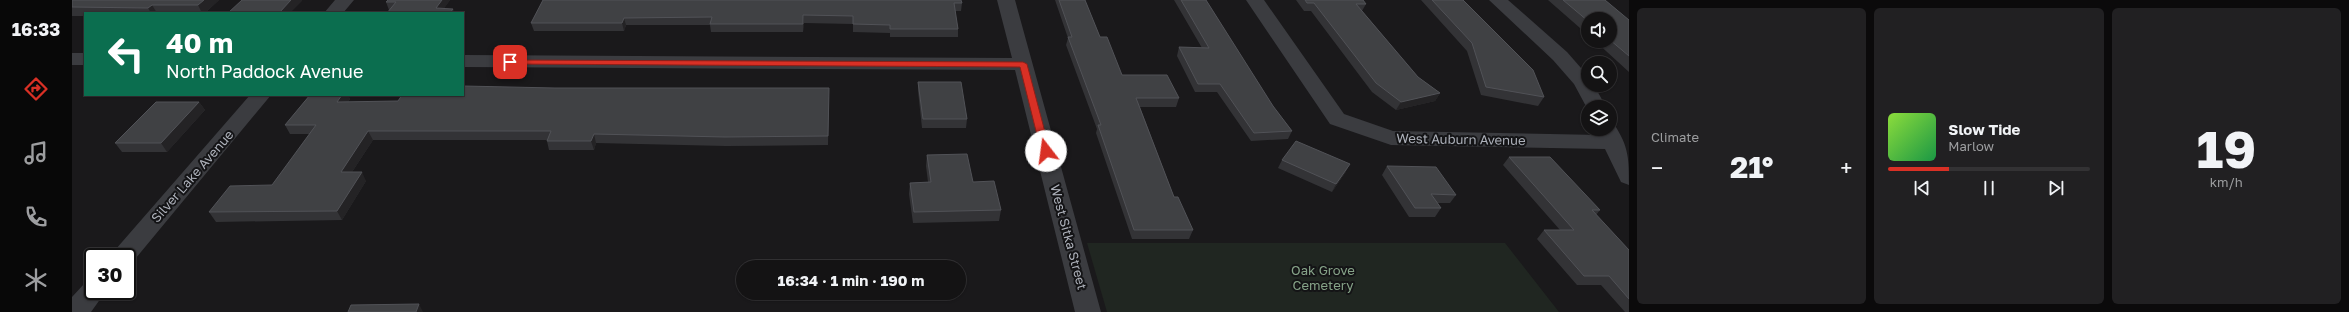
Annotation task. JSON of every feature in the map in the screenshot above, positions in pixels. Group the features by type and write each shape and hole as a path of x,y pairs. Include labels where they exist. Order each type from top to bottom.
{"street":[{"path":"334,12 345,0"},
{"name":"West Sitka Street","path":"1006,0 1088,312"},
{"name":"West Auburn Avenue","path":"1255,0 1337,119 1391,138 1581,135"},
{"path":"1498,0 1560,56 1583,82 1592,100"},
{"path":"72,59 84,59"},
{"path":"464,61 1023,64"},
{"name":"Silver Lake Avenue","path":"130,248 260,96"},
{"path":"1610,136 1629,177"},
{"path":"75,312 85,300"}],"green space":[{"name":"Oak Grove Cemetery","path":"1087,243 1505,243 1559,312 1107,312"}],"building":[{"path":"72,0 204,0 198,5 152,5 148,8 72,7"},
{"path":"242,0 291,0 280,12 229,12"},
{"path":"388,0 442,0 436,8 453,9 451,12 388,12 396,2 386,2"},
{"path":"543,0 961,0 962,3 954,3 958,29 890,29 890,25 853,24 853,16 803,15 803,24 710,24 712,17 624,18 622,23 531,23"},
{"path":"1059,0 1085,0 1100,37 1107,37 1122,75 1167,75 1179,98 1136,98 1174,197 1178,197 1193,230 1134,230 1098,125 1101,125 1068,37 1072,37"},
{"path":"1181,0 1206,0 1273,106 1292,131 1254,133 1220,84 1198,84 1179,47 1209,48"},
{"path":"1305,0 1363,0 1366,4 1356,4 1418,77 1440,93 1401,102 1376,83 1314,3 1307,3"},
{"path":"1432,0 1463,0 1533,70 1544,97 1486,87 1472,43"},
{"path":"1563,0 1605,0 1629,20 1629,56 1617,46 1617,12 1581,12 1581,15"},
{"path":"918,82 961,82 967,119 923,119"},
{"path":"464,86 555,88 829,88 828,136 725,137 594,134 591,141 547,141 551,131 368,131 341,172 362,172 337,211 209,212 230,186 272,185 316,125 285,125 309,96 341,96 337,102 398,101 401,96 464,96"},
{"path":"156,102 199,102 161,143 115,143"},
{"path":"1296,141 1350,164 1336,184 1282,160"},
{"path":"967,154 973,182 994,181 1001,210 914,212 910,183 931,182 927,155"},
{"path":"1509,157 1550,157 1600,210 1592,210 1629,250 1629,299 1609,276 1584,276 1544,230 1574,230"},
{"path":"1387,166 1436,167 1456,195 1431,194 1441,208 1415,208"},
{"path":"419,304 416,312 348,312 351,305"}],"route":[{"path":"510,62 1023,64 1046,151"}]}
